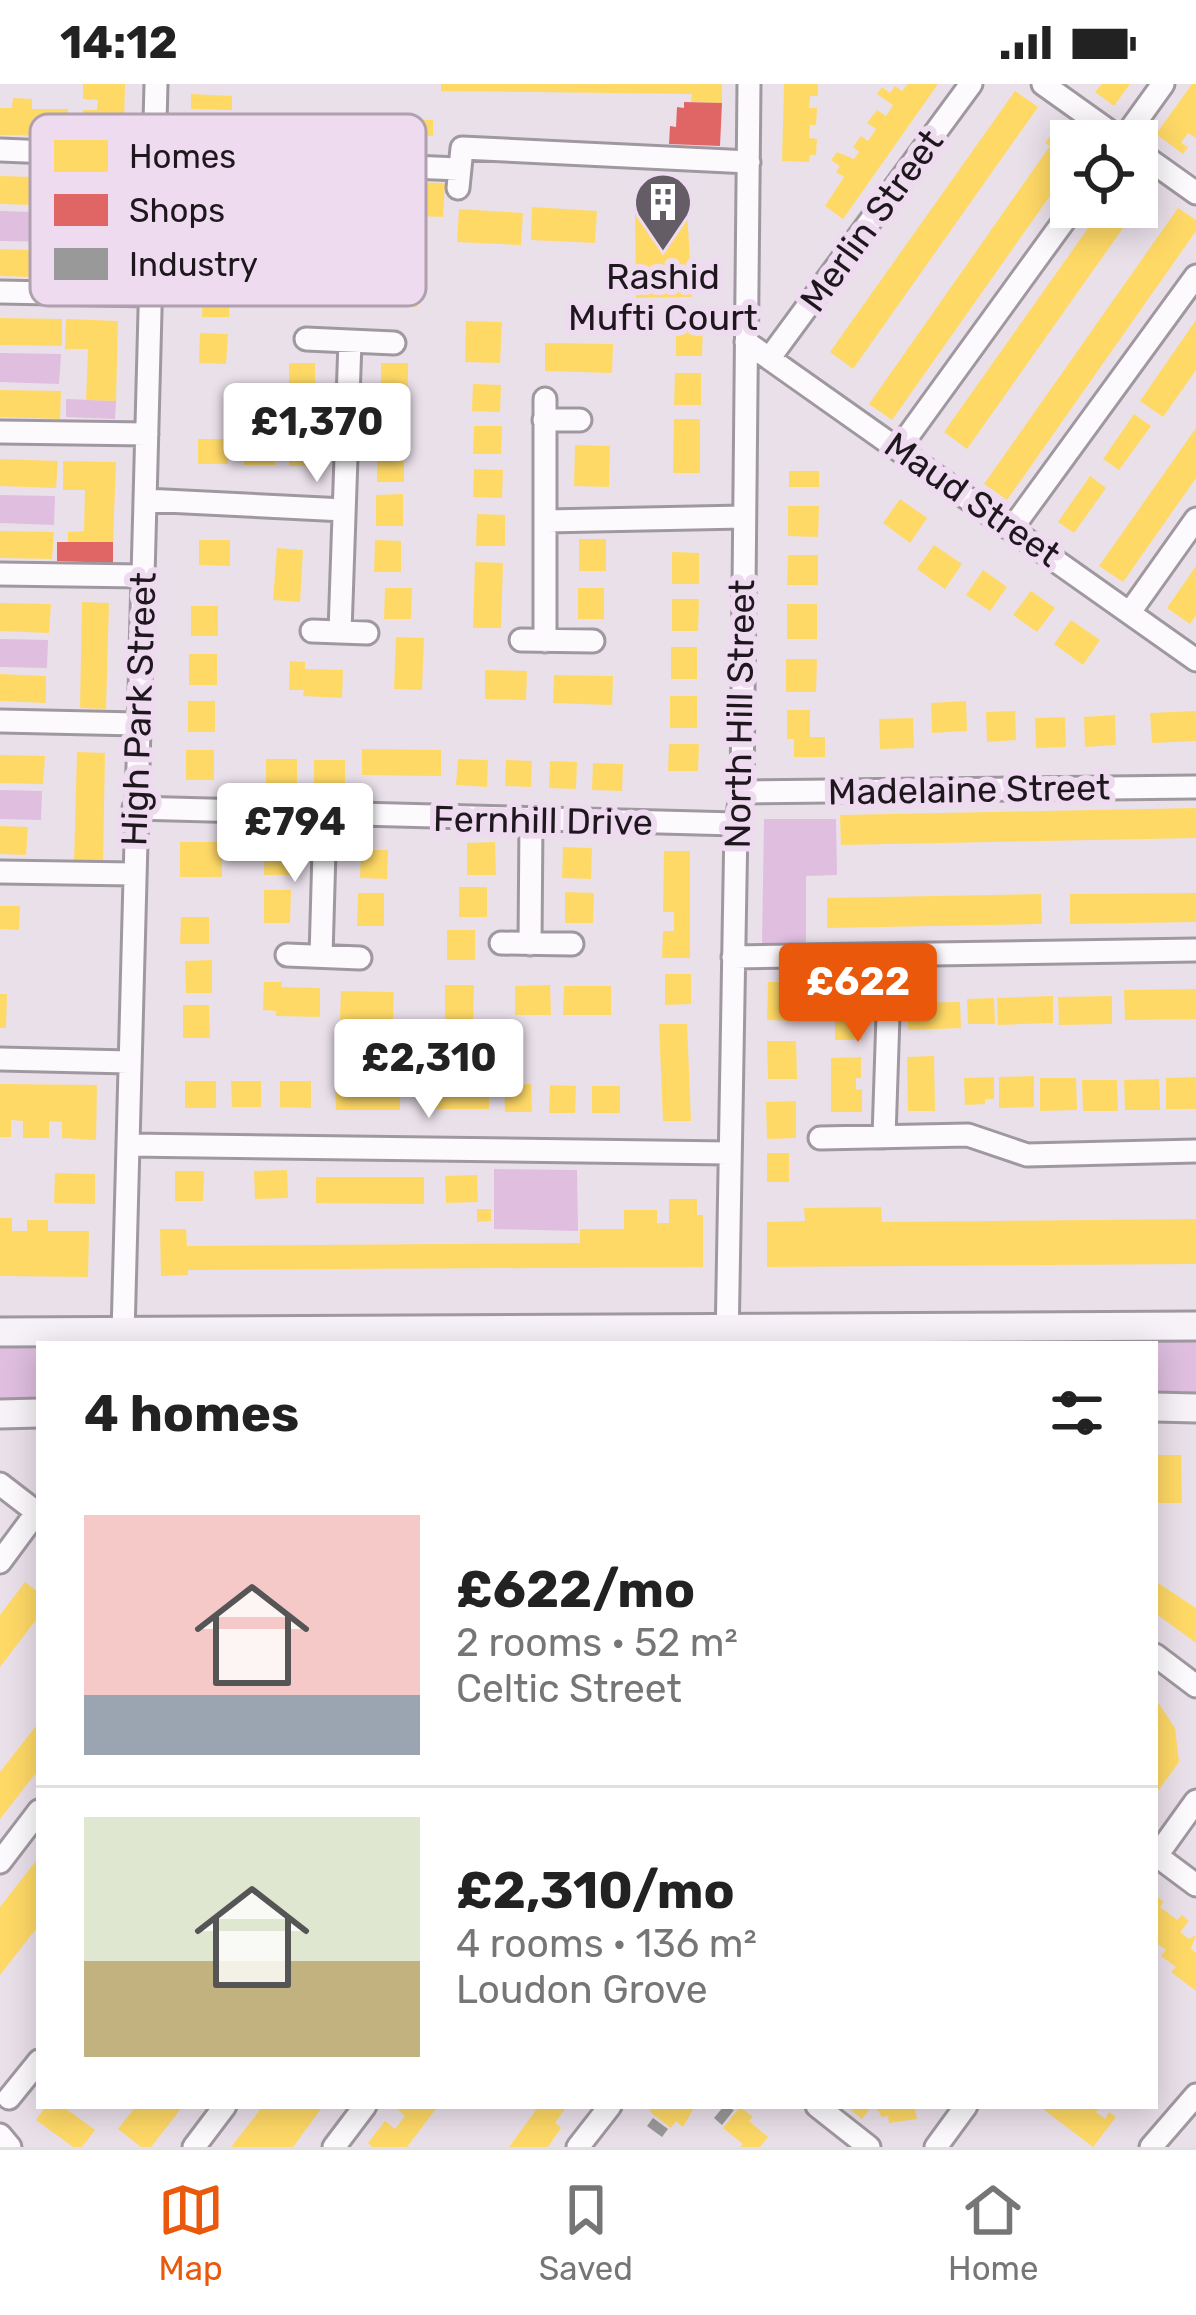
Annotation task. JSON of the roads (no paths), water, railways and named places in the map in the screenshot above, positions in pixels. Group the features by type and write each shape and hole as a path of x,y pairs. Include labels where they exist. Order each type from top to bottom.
{"main road":[{"path":"0,1332 727,1336 1196,1326"},
{"path":"1158,1408 1196,1408"},
{"path":"0,1414 36,1413"}],"street":[{"name":"High Park Street","path":"156,84 156,114"},
{"name":"North Hill Street","path":"727,1336 736,824 742,792 749,84"},
{"name":"Merlin Street","path":"771,356 971,84"},
{"path":"1043,84 1093,120"},
{"path":"1137,120 1163,84"},
{"path":"426,175 458,178 462,148 748,162"},
{"path":"0,150 30,151"},
{"path":"1158,166 1196,194"},
{"path":"900,447 1059,228"},
{"path":"1013,527 1196,276"},
{"path":"0,292 30,293"},
{"name":"High Park Street","path":"123,1334 151,306"},
{"path":"306,339 394,343"},
{"path":"340,632 350,341"},
{"name":"Maud Street","path":"746,342 1196,660"},
{"path":"544,641 545,410 580,420"},
{"path":"0,432 147,434"},
{"path":"145,500 344,510"},
{"path":"546,520 743,517"},
{"path":"1130,612 1196,519"},
{"path":"0,574 141,576"},
{"path":"312,631 367,633"},
{"path":"521,640 593,641"},
{"path":"0,722 137,724"},
{"name":"Madelaine Street","path":"742,792 1196,787"},
{"name":"Fernhill Drive","path":"134,808 736,824"},
{"path":"321,956 326,816"},
{"path":"530,944 531,820"},
{"path":"0,872 133,874"},
{"path":"501,943 572,944"},
{"path":"733,958 1196,950"},
{"path":"286,955 360,958"},
{"path":"884,1137 890,955"},
{"path":"0,1059 129,1062"},
{"path":"820,1138 968,1135 1027,1155 1196,1151"},
{"path":"129,1145 728,1153"},
{"path":"0,1484 36,1511"},
{"path":"0,1562 36,1516"},
{"path":"1158,1656 1196,1686"},
{"path":"1158,1854 1196,1801"},
{"path":"0,1862 36,1814"},
{"path":"1158,1858 1196,1885"},
{"path":"9,2098 36,2065"},
{"path":"1151,2147 1196,2095"},
{"path":"194,2147 222,2109"},
{"path":"334,2147 363,2109"},
{"path":"578,2147 608,2109"},
{"path":"822,2109 869,2147"},
{"path":"936,2147 964,2109"},
{"path":"0,2135 10,2147"}],"place":[{"name":"Rashid Mufti Court","path":"663,253"}]}
